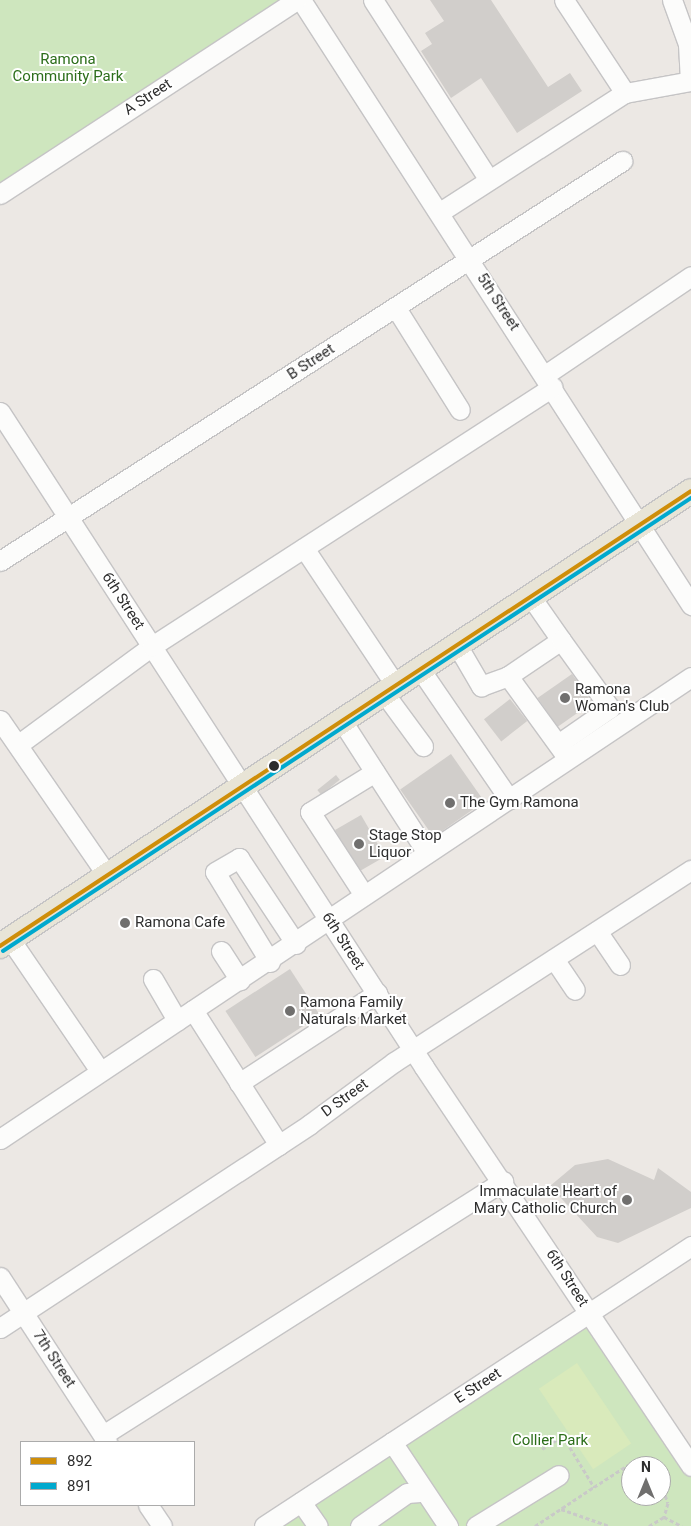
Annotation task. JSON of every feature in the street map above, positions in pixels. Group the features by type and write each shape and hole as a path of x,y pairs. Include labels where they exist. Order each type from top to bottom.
{"main road":[{"path":"5,942 691,491"}],"street":[{"name":"A Street","path":"0,194 296,0"},
{"name":"5th Street","path":"302,0 549,381 691,605"},
{"path":"373,0 489,180"},
{"path":"564,0 625,93"},
{"path":"440,212 625,93 691,81 688,44 680,4"},
{"name":"B Street","path":"0,561 471,260 622,161"},
{"path":"19,744 152,646 304,548 549,381 691,276"},
{"path":"396,308 460,410"},
{"name":"6th Street","path":"0,412 413,1050 503,1181 691,1466"},
{"path":"304,548 423,746"},
{"path":"0,1139 185,1015 331,922 364,895 509,799 610,708 531,597"},
{"path":"457,646 481,686 508,676 561,640"},
{"path":"420,669 509,799"},
{"path":"508,676 563,751"},
{"path":"563,751 689,682"},
{"path":"0,720 19,744 107,875"},
{"path":"342,721 427,853"},
{"path":"364,895 310,812 375,772"},
{"path":"270,962 215,872 239,858 296,944"},
{"name":"D Street","path":"0,1328 279,1145 413,1050 691,870"},
{"path":"596,931 620,965"},
{"path":"5,942 100,1071"},
{"path":"221,951 240,980"},
{"path":"554,959 575,990"},
{"path":"153,979 185,1015 239,1083 279,1145"},
{"path":"239,1083 377,994"},
{"path":"105,1439 503,1181"},
{"name":"E Street","path":"264,1526 691,1246"},
{"name":"7th Street","path":"0,1277 105,1439"},
{"path":"392,1442 423,1492 448,1526"},
{"path":"476,1526 559,1475"},
{"path":"360,1526 407,1493 423,1492"},
{"path":"301,1502 318,1526"},
{"path":"149,1506 162,1526"}],"path":[{"path":"542,1449 563,1436 594,1487"},
{"path":"535,1526 621,1470"},
{"path":"649,1526 664,1517 667,1506"},
{"path":"561,1509 609,1526"},
{"path":"664,1517 682,1526"}],"green space":[{"name":"Ramona Community Park","path":"0,0 296,0 0,193"},
{"name":"Collier Park","path":"590,1313 691,1467 691,1526 266,1526"},
{"path":"577,1363 631,1443 593,1469 539,1389"}],"building":[{"path":"430,0 491,0 548,87 570,73 582,91 517,133 481,78 451,98 421,51 432,44 425,33 444,21"},
{"path":"572,674 592,703 558,727 538,698"},
{"path":"510,699 527,721 501,741 484,719"},
{"path":"451,754 484,802 433,837 400,790"},
{"path":"336,775 340,780 321,795 317,790"},
{"name":"Stage Stop Liquor","path":"361,815 385,857 359,872 335,830"},
{"path":"290,969 320,1015 255,1057 225,1011"},
{"name":"Immaculate Heart of Mary Catholic Church","path":"608,1159 654,1180 658,1168 691,1192 691,1208 618,1243 597,1237 550,1186 575,1165"}],"transit line":[{"name":"892","path":"0,946 691,491"},
{"name":"891","path":"3,951 691,498"}],"place":[{"name":"Ramona Woman's Club","path":"565,698"},
{"name":"The Gym Ramona","path":"450,803"},
{"name":"Stage Stop Liquor","path":"359,844"},
{"name":"Ramona Cafe","path":"125,923"},
{"name":"Ramona Family Naturals Market","path":"290,1011"},
{"name":"Immaculate Heart of Mary Catholic Church","path":"627,1200"}]}
